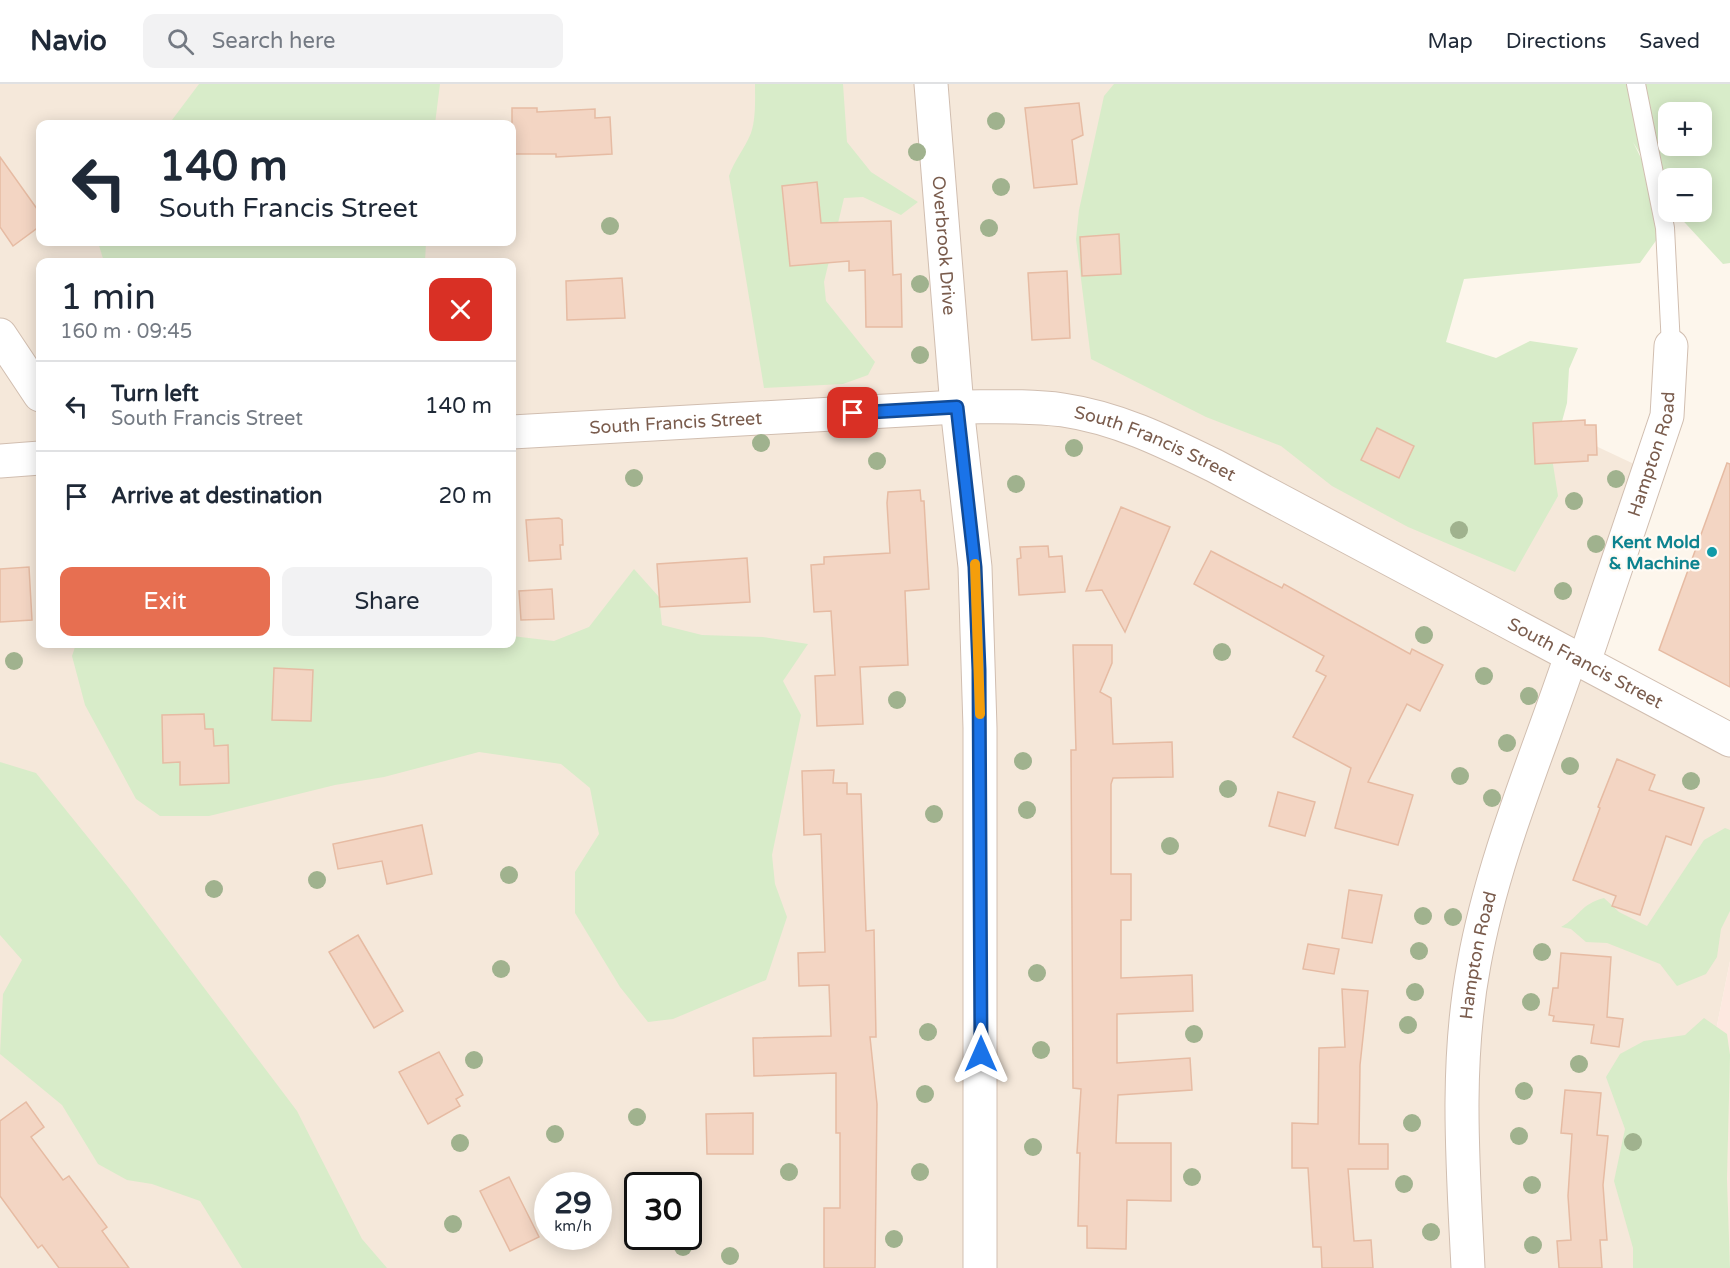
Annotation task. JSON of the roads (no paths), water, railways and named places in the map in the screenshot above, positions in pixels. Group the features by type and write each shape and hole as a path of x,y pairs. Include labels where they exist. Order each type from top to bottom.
{"street":[{"name":"Overbrook Drive","path":"931,84 957,407 974,555 979,670 980,1268"},
{"path":"0,335 36,389"},
{"name":"Hampton Road","path":"1468,1268 1462,1095 1464,1040 1474,964 1488,898 1508,836 1577,659 1667,416 1671,346"},
{"name":"South Francis Street","path":"516,432 957,407 1029,406 1063,410 1148,433 1215,466 1730,740"},
{"path":"0,461 36,459"}],"lane":[{"path":"1636,84 1665,228 1671,346"}],"place":[{"name":"Kent Mold & Machine","path":"1712,552"}]}
